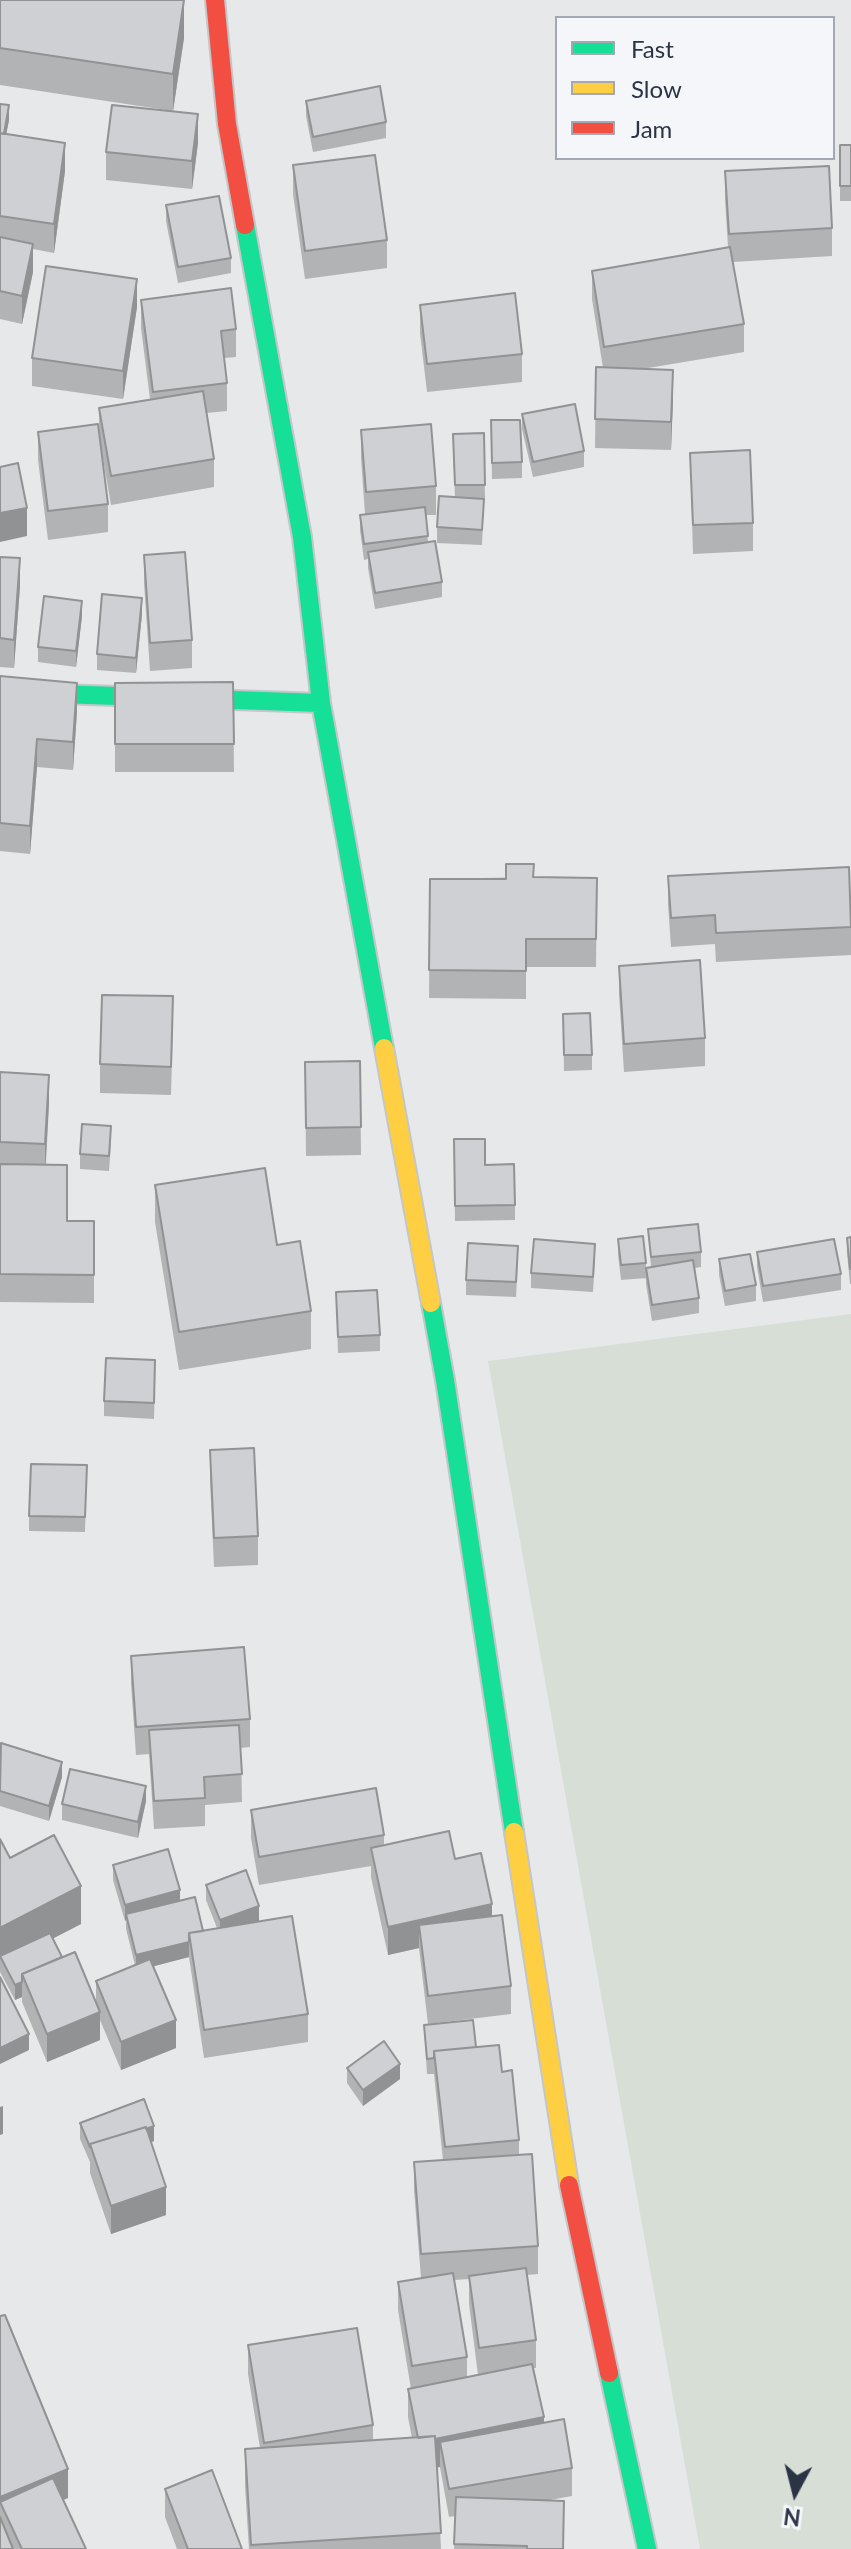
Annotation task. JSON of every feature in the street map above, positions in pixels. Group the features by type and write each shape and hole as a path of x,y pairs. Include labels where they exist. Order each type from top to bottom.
{"main road":[{"path":"215,0 227,124 302,537 321,703 445,1380 565,2168 647,2549"},
{"path":"0,692 321,703"}],"shaded area":[{"path":"851,1314 851,2549 700,2549 488,1361"}],"building":[{"path":"0,0 184,0 173,74 0,48"},
{"path":"380,86 386,122 313,137 306,101"},
{"path":"0,104 9,105 4,134 0,133"},
{"path":"112,105 198,114 192,161 106,152"},
{"path":"0,133 65,143 54,224 0,216"},
{"path":"840,145 851,145 851,186 840,186"},
{"path":"375,155 387,240 305,251 293,165"},
{"path":"829,166 832,228 729,234 725,171"},
{"path":"219,196 231,258 178,267 166,205"},
{"path":"0,237 33,244 22,296 0,291"},
{"path":"730,247 744,324 604,347 592,271"},
{"path":"46,266 137,279 123,371 32,358"},
{"path":"231,288 236,329 221,331 227,383 153,392 141,300"},
{"path":"515,293 522,354 427,364 420,305"},
{"path":"596,367 673,370 671,422 595,419"},
{"path":"203,391 214,459 111,476 99,408"},
{"path":"575,404 584,451 533,462 522,414"},
{"path":"491,420 520,420 522,462 492,463"},
{"path":"98,424 108,504 48,511 38,432"},
{"path":"431,424 436,486 366,492 361,430"},
{"path":"484,433 485,485 455,485 453,434"},
{"path":"750,450 753,523 693,525 690,453"},
{"path":"18,463 27,508 0,513 0,467"},
{"path":"439,496 484,499 482,530 437,527"},
{"path":"425,507 428,536 364,544 360,515"},
{"path":"435,541 442,582 375,593 368,552"},
{"path":"185,552 192,640 150,643 144,555"},
{"path":"0,557 20,558 14,640 0,638"},
{"path":"102,594 142,598 136,658 97,654"},
{"path":"44,596 82,601 76,651 38,647"},
{"path":"0,676 77,683 73,742 37,739 30,826 0,823"},
{"path":"233,682 234,744 115,744 115,683"},
{"path":"506,864 534,864 533,877 597,878 596,939 526,939 526,971 429,970 430,879 506,879"},
{"path":"849,867 851,927 716,933 715,915 671,918 668,876"},
{"path":"700,960 705,1038 624,1044 619,966"},
{"path":"102,995 173,996 171,1067 100,1064"},
{"path":"590,1013 592,1055 564,1055 563,1014"},
{"path":"360,1061 361,1127 306,1128 305,1062"},
{"path":"0,1072 49,1075 45,1144 0,1142"},
{"path":"82,1124 111,1126 109,1156 80,1154"},
{"path":"454,1139 485,1139 485,1165 514,1164 515,1205 455,1206"},
{"path":"0,1164 67,1165 67,1221 94,1221 94,1275 0,1274"},
{"path":"265,1168 277,1245 300,1241 311,1311 179,1332 155,1185"},
{"path":"698,1224 701,1252 651,1257 648,1229"},
{"path":"643,1236 646,1263 621,1265 618,1239"},
{"path":"851,1237 851,1269 850,1269 847,1238"},
{"path":"534,1239 595,1244 593,1277 531,1273"},
{"path":"834,1239 841,1274 763,1286 757,1252"},
{"path":"468,1243 518,1246 516,1282 466,1280"},
{"path":"750,1254 756,1285 725,1291 719,1259"},
{"path":"693,1260 699,1298 652,1305 646,1268"},
{"path":"377,1290 380,1335 338,1337 336,1292"},
{"path":"106,1358 155,1360 154,1403 104,1401"},
{"path":"254,1448 258,1536 214,1538 210,1450"},
{"path":"31,1464 87,1465 85,1517 29,1516"},
{"path":"244,1647 250,1719 136,1727 131,1656"},
{"path":"239,1725 242,1774 204,1777 205,1798 154,1801 149,1730"},
{"path":"1,1743 62,1762 49,1806 0,1791"},
{"path":"70,1769 146,1786 138,1822 62,1804"},
{"path":"376,1788 384,1835 259,1857 251,1810"},
{"path":"449,1831 455,1859 481,1853 492,1904 388,1927 371,1848"},
{"path":"54,1835 81,1886 0,1928 0,1839 10,1858"},
{"path":"168,1849 180,1890 125,1905 113,1865"},
{"path":"246,1870 259,1906 220,1920 206,1885"},
{"path":"195,1897 203,1931 189,1933 189,1942 136,1955 126,1914"},
{"path":"502,1915 511,1986 428,1996 419,1925"},
{"path":"292,1916 308,2014 204,2030 189,1933"},
{"path":"50,1933 62,1957 22,1974 22,1982 15,1985 0,1956"},
{"path":"75,1952 100,2012 47,2034 22,1974"},
{"path":"150,1959 176,2020 121,2042 96,1981"},
{"path":"0,1977 29,2034 0,2048"},
{"path":"473,2020 476,2047 434,2051 434,2058 427,2059 424,2025"},
{"path":"384,2041 400,2064 363,2090 347,2068"},
{"path":"499,2045 502,2072 512,2070 519,2140 445,2147 434,2051"},
{"path":"144,2099 154,2126 90,2144 90,2147 80,2123"},
{"path":"146,2127 166,2187 111,2206 90,2144"},
{"path":"532,2154 538,2246 421,2254 414,2162"},
{"path":"526,2268 536,2340 479,2348 469,2276"},
{"path":"453,2273 467,2357 412,2366 398,2282"},
{"path":"5,2315 68,2469 0,2497 0,2316"},
{"path":"357,2328 373,2425 264,2443 248,2345"},
{"path":"532,2364 544,2417 435,2439 435,2436 418,2438 408,2389"},
{"path":"564,2419 572,2468 449,2489 440,2442"},
{"path":"435,2436 441,2533 251,2545 245,2449"},
{"path":"212,2470 242,2549 188,2549 165,2489"},
{"path":"53,2478 86,2549 22,2549 0,2502"},
{"path":"456,2497 564,2501 563,2549 454,2544"},
{"path":"0,2517 13,2549 0,2549"}],"traffic: fast":[{"path":"245,225 302,537 321,703 384,1048"},
{"path":"0,692 321,703"},
{"path":"431,1303 514,1832"},
{"path":"609,2373 647,2549"}],"traffic: slow":[{"path":"384,1048 431,1303"},
{"path":"514,1832 569,2185"}],"traffic: jam":[{"path":"215,0 227,124 245,225"},
{"path":"569,2185 609,2373"}]}
